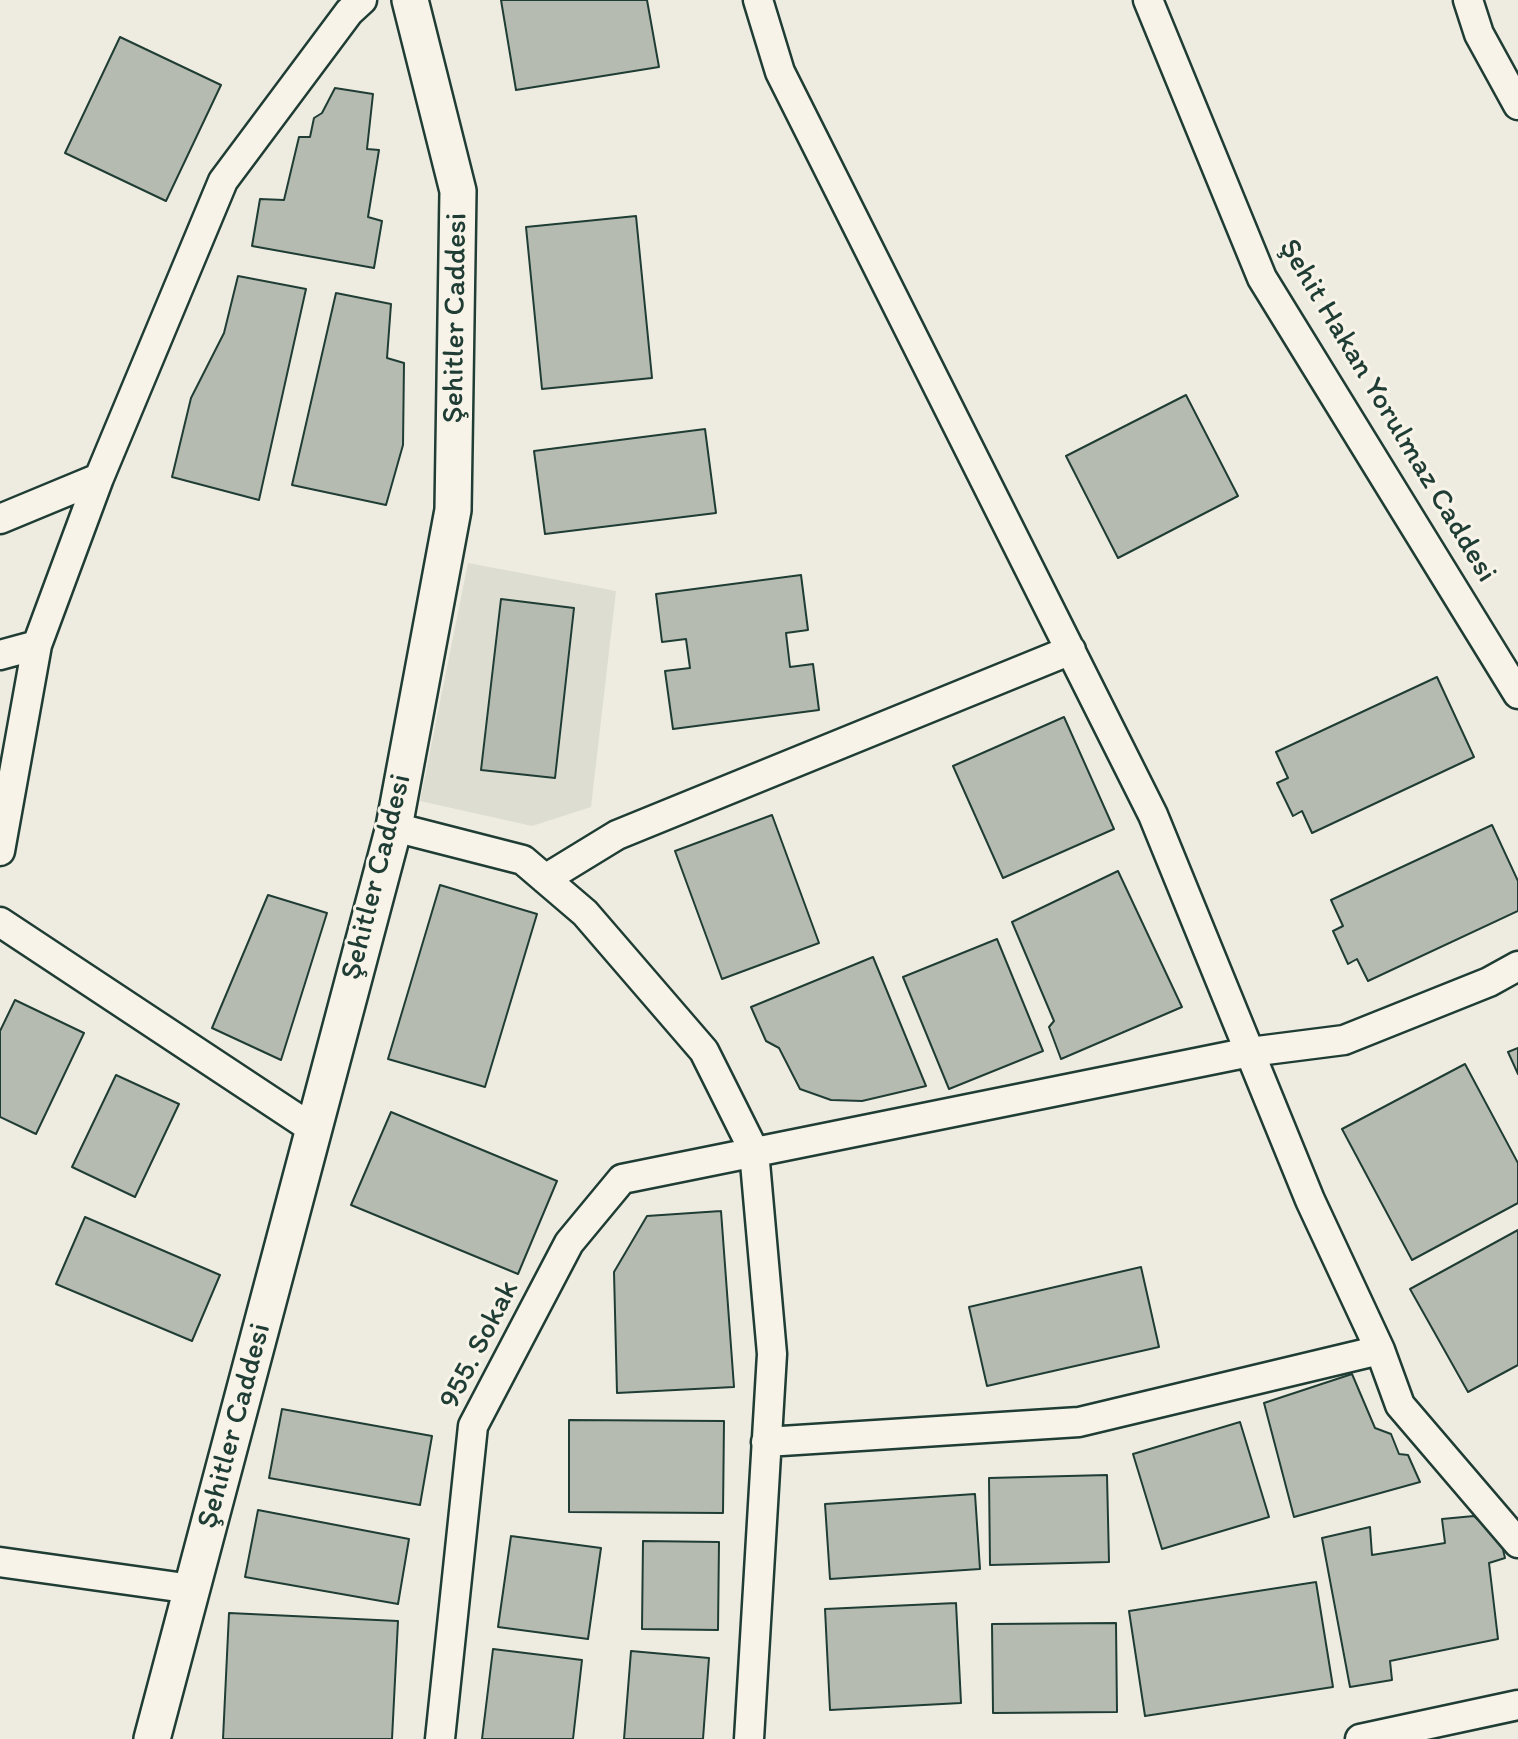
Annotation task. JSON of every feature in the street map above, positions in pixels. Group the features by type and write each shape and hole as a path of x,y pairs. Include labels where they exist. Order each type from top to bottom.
{"street":[{"path":"0,851 37,645 99,478 223,181 349,12 362,0"},
{"name":"Şehitler Caddesi","path":"152,1739 394,827 453,510 458,191 410,0"},
{"path":"758,0 780,72 1153,814 1310,1200 1380,1350 1400,1405 1518,1543"},
{"name":"Şehit Hakan Yorulmaz Caddesi","path":"1148,0 1262,278 1518,694"},
{"path":"1468,0 1479,34 1518,105"},
{"path":"0,519 99,478"},
{"path":"0,654 37,645"},
{"path":"545,879 617,835 1071,650"},
{"path":"394,827 523,860 585,913 704,1051 754,1151 772,1354 749,1739"},
{"path":"0,922 313,1129"},
{"name":"955. Sokak","path":"440,1739 473,1426 569,1243 622,1179 1250,1052 1344,1040 1489,982 1518,966"},
{"path":"766,1442 1079,1422 1380,1350"},
{"path":"0,1562 192,1589"},
{"path":"1360,1739 1518,1705"}],"shaded area":[{"path":"468,563 616,591 591,807 532,826 420,801"}],"building":[{"path":"501,0 647,0 659,67 516,90"},
{"path":"120,37 221,85 166,201 65,153"},
{"path":"335,88 373,94 367,149 379,150 368,217 382,221 374,268 252,246 260,199 284,200 299,137 310,137 314,118 322,113"},
{"path":"636,216 652,378 542,389 526,227"},
{"path":"238,276 306,289 259,500 172,477 191,398 224,333"},
{"path":"336,293 391,304 387,358 404,363 403,445 386,505 292,485"},
{"path":"1186,395 1238,496 1118,558 1066,456"},
{"path":"705,429 716,513 545,534 534,451"},
{"path":"801,575 808,630 786,633 790,667 813,664 819,710 673,729 665,671 690,668 686,639 662,642 656,594"},
{"path":"501,599 574,608 555,778 481,770"},
{"path":"1437,677 1474,757 1312,833 1302,811 1293,816 1277,783 1288,778 1276,752"},
{"path":"1064,717 1114,829 1003,878 953,766"},
{"path":"772,815 819,943 722,979 675,851"},
{"path":"1492,825 1518,881 1518,911 1368,981 1357,959 1348,964 1333,931 1343,926 1331,900"},
{"path":"1118,871 1182,1007 1061,1059 1049,1027 1054,1021 1012,922"},
{"path":"440,885 537,914 485,1087 388,1059"},
{"path":"268,895 327,913 281,1060 212,1028"},
{"path":"997,939 1043,1051 949,1089 903,977"},
{"path":"873,957 926,1086 862,1101 831,1100 800,1089 779,1048 766,1041 751,1007"},
{"path":"15,1000 84,1033 36,1134 0,1117 0,1031"},
{"path":"1518,1048 1518,1074 1508,1052"},
{"path":"1465,1064 1518,1163 1518,1203 1412,1260 1342,1129"},
{"path":"116,1075 179,1104 135,1197 72,1167"},
{"path":"391,1112 557,1181 518,1274 351,1205"},
{"path":"721,1211 734,1387 617,1393 614,1272 647,1216"},
{"path":"85,1217 220,1275 192,1341 56,1284"},
{"path":"1518,1230 1518,1365 1468,1392 1410,1289"},
{"path":"1141,1267 1159,1347 987,1386 969,1307"},
{"path":"1352,1374 1375,1428 1391,1434 1399,1454 1408,1455 1420,1482 1294,1517 1264,1403"},
{"path":"282,1409 432,1436 420,1505 269,1478"},
{"path":"569,1420 724,1421 723,1513 569,1512"},
{"path":"1240,1422 1269,1517 1162,1549 1133,1454"},
{"path":"1107,1475 1109,1562 990,1565 989,1478"},
{"path":"975,1494 980,1569 830,1579 825,1504"},
{"path":"258,1510 409,1539 398,1604 245,1577"},
{"path":"1474,1516 1501,1541 1505,1558 1489,1563 1498,1639 1390,1661 1392,1680 1350,1687 1322,1538 1370,1527 1372,1555 1445,1543 1442,1519"},
{"path":"511,1536 601,1548 588,1639 498,1627"},
{"path":"643,1541 719,1542 718,1630 642,1629"},
{"path":"1316,1582 1333,1687 1145,1716 1129,1611"},
{"path":"956,1603 961,1703 830,1710 825,1609"},
{"path":"229,1613 398,1621 392,1739 223,1739"},
{"path":"1116,1623 1117,1712 993,1713 992,1624"},
{"path":"493,1649 582,1660 573,1739 482,1739"},
{"path":"631,1651 709,1658 703,1739 624,1739"}]}
